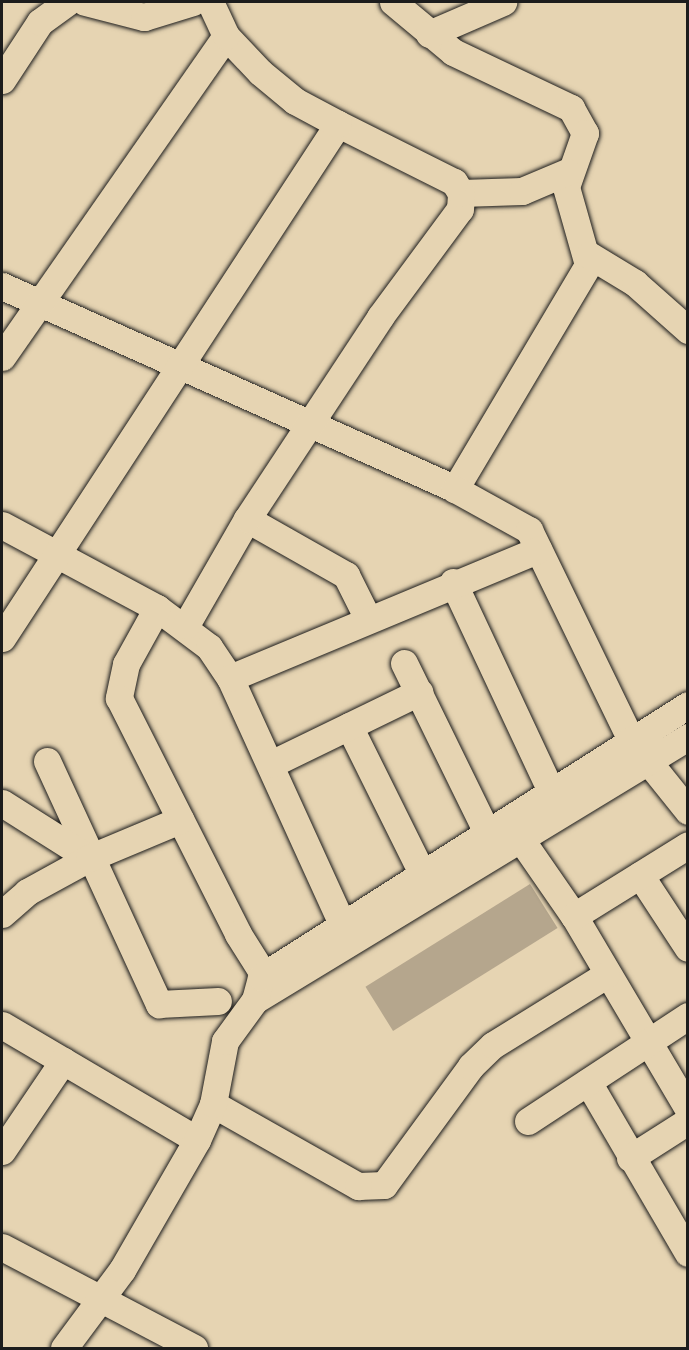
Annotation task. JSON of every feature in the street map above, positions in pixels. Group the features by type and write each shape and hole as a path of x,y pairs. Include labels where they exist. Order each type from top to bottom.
{"street":[{"path":"85,2 141,9 193,2"},
{"path":"210,2 226,36 295,101 441,173 461,193 522,190 567,172"},
{"path":"393,2 429,34 500,76 572,108 585,133 567,172 571,219 589,255 635,283 687,330"},
{"path":"429,34 503,2"},
{"path":"2,80 54,4"},
{"path":"2,357 226,36"},
{"path":"2,638 54,556 124,457 177,363 338,124"},
{"path":"186,626 248,519 380,317 446,235 460,209 461,193"},
{"path":"455,489 589,255"},
{"path":"2,286 455,489 529,530 630,740 687,811"},
{"path":"248,519 346,575 367,617"},
{"path":"2,525 54,556 157,608 186,626 230,678 341,922"},
{"path":"230,678 367,617 538,549"},
{"path":"453,582 552,793"},
{"path":"157,608 126,664 119,698 263,989"},
{"path":"404,663 504,838 574,916 645,1042 687,1110"},
{"path":"270,764 419,692"},
{"path":"64,1348 102,1297 197,1140 213,1104 225,1041 263,989 322,949 504,838 552,793 630,740 687,705"},
{"path":"349,726 423,875"},
{"path":"322,949 341,922 423,875 504,838 647,763 687,737"},
{"path":"47,761 89,858 159,1004 218,1001"},
{"path":"2,803 89,858"},
{"path":"2,914 27,892 89,858 180,820"},
{"path":"574,916 687,845"},
{"path":"640,875 687,948"},
{"path":"213,1104 358,1186 384,1185 486,1052 606,975"},
{"path":"528,1121 687,1016"},
{"path":"2,1024 197,1140"},
{"path":"2,1151 63,1061"},
{"path":"588,1082 687,1253"},
{"path":"630,1158 687,1121"},
{"path":"2,1247 102,1297 194,1348"}],"building":[{"path":"530,884 558,928 393,1031 365,987"}]}
